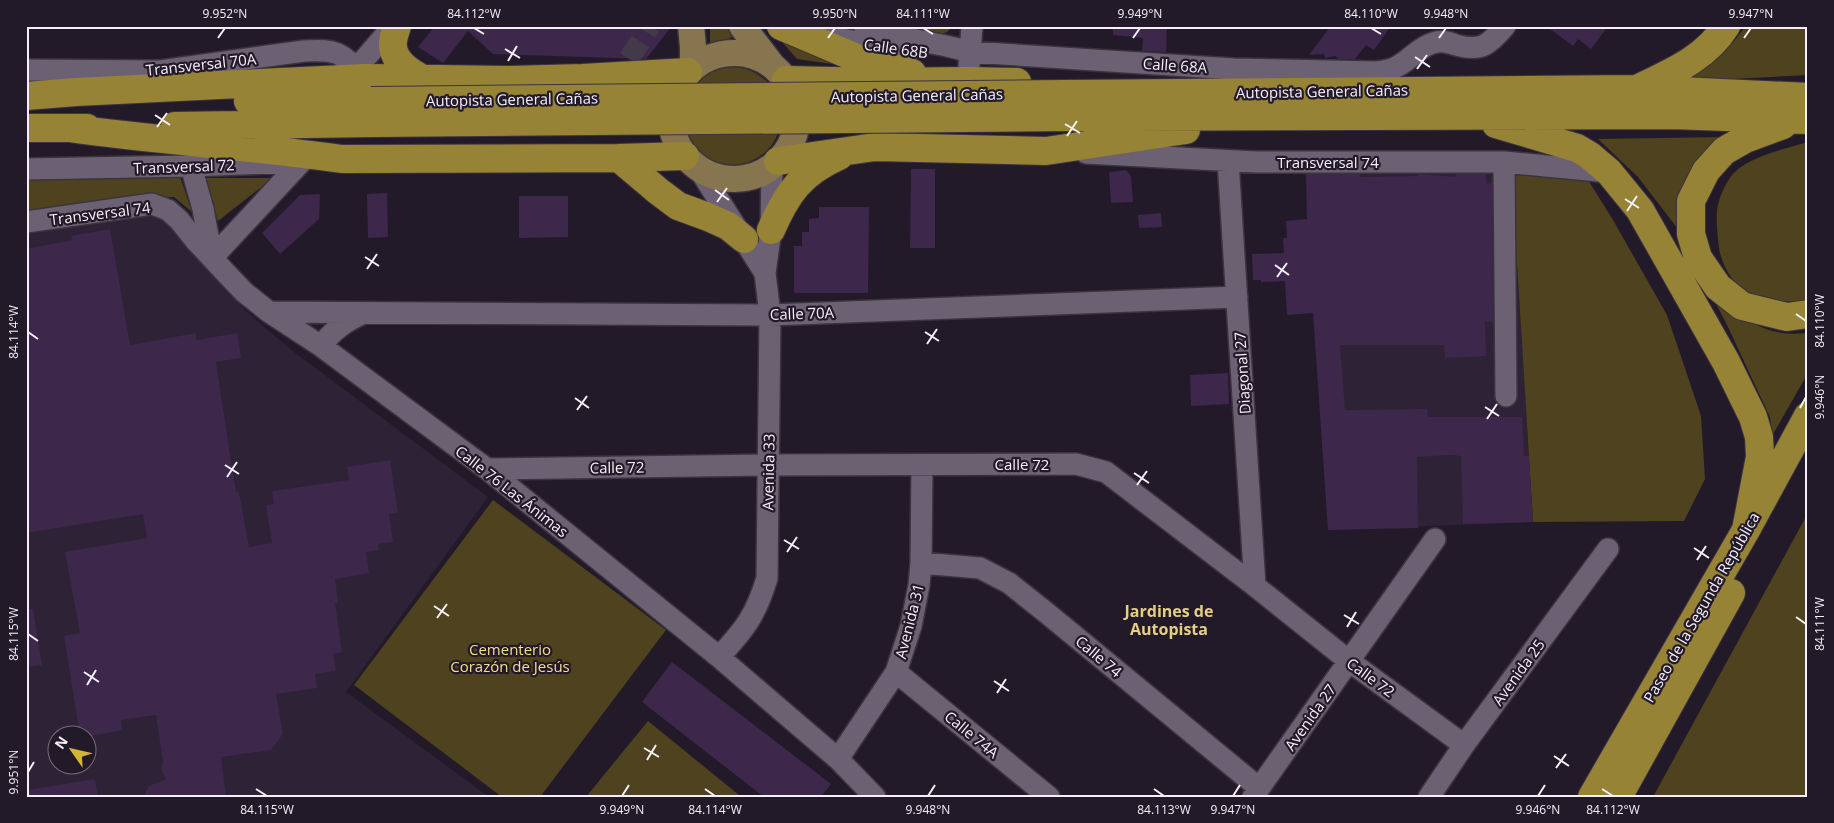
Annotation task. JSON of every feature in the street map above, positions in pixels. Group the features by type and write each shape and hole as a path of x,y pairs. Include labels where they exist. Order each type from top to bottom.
{"highway":[{"path":"395,26 392,45 396,57 411,73 423,79"},
{"path":"780,26 854,57 955,81"},
{"path":"1638,89 1685,65 1707,50 1726,26"},
{"path":"26,96 76,92 366,93 423,79 509,80 583,78 623,68 690,70"},
{"path":"779,73 880,82 955,81 1289,103"},
{"path":"583,78 596,85 606,96 611,109 612,123 608,137 600,149 588,158"},
{"path":"875,147 863,122 863,112 871,92 880,82"},
{"name":"Autopista General Cañas","path":"26,102 366,93 1064,105 1289,103 1638,89 1804,112"},
{"name":"Autopista General Cañas","path":"26,128 69,128 366,93"},
{"path":"775,163 875,147 1046,151 1289,103"},
{"name":"Autopista General Cañas","path":"1289,103 1466,115 1672,115 1804,112"},
{"path":"1804,112 1744,139 1724,151 1706,171 1691,201 1692,234 1698,258 1718,287 1742,306 1787,317 1808,314"},
{"path":"1466,115 1578,148 1610,172 1640,210 1726,362 1753,417 1759,437 1760,457 1746,530"},
{"path":"69,128 132,137 342,159 619,158 692,162"},
{"path":"771,230 782,204 800,181 822,163 848,152"},
{"path":"619,158 658,192 678,206 728,226 744,238"},
{"name":"Paseo de la Segunda República","path":"1592,797 1746,530 1808,416"},
{"name":"Paseo de la Segunda República","path":"1618,797 1808,449"}],"main road":[{"path":"690,70 693,47 691,26"},
{"path":"742,26 779,73 793,93 796,122 793,136 787,149 775,163 755,175 736,179 716,177 692,162 675,140 671,123 672,104 677,87 690,70 711,56 732,52 753,55 779,73"}],"street":[{"path":"366,93 395,26"},
{"name":"Calle 68B","path":"793,26 882,48 940,54 970,52"},
{"name":"Calle 68A","path":"864,26 891,35 950,45 970,52 1234,69 1376,72 1398,66 1421,48 1433,43 1444,41 1472,48 1481,47 1490,42 1505,26"},
{"path":"955,81 970,52 972,26"},
{"name":"Transversal 70A","path":"26,70 160,71 304,51 325,50 345,57 366,93"},
{"name":"Transversal 74","path":"1046,151 1228,161 1504,162 1610,172"},
{"name":"Transversal 72","path":"26,169 190,166 342,159"},
{"path":"212,258 302,161"},
{"name":"Diagonal 27","path":"1228,161 1255,586"},
{"name":"Avenida 33","path":"692,162 744,238 765,273"},
{"path":"1504,162 1506,396"},
{"name":"Avenida 33","path":"719,657 745,628 760,601 767,578 770,315 765,273 771,230 775,163"},
{"path":"190,166 203,209 212,258"},
{"name":"Transversal 74","path":"26,222 152,204 168,210 212,258"},
{"name":"Calle 76 Las Ánimas","path":"212,258 244,292 269,312 321,346 486,469 719,657 838,759 867,794"},
{"name":"Calle 70A","path":"269,312 770,315 1237,297"},
{"name":"Calle 70A","path":"321,346 336,329 348,320 366,312"},
{"name":"Avenida 31","path":"838,759 896,672 911,626 921,563 922,464"},
{"name":"Calle 72","path":"486,469 768,465 1076,464 1106,472 1349,661 1464,746"},
{"name":"Avenida 27","path":"1256,792 1435,538"},
{"name":"Avenida 25","path":"1429,797 1608,549"},
{"name":"Calle 74","path":"921,563 980,568 1009,583 1048,614 1256,792"},
{"name":"Calle 74A","path":"896,672 1049,797"}],"shaded area":[{"path":"1511,166 1533,522 1328,530 1305,169"},
{"path":"155,214 176,226 212,274 246,311 290,349 488,497 346,692 489,797 26,797 26,228"}],"green space":[{"path":"710,26 730,26 737,34 710,50"},
{"path":"768,26 882,71 797,59"},
{"path":"890,26 953,26 947,32 934,36"},
{"path":"1745,26 1808,26 1808,75 1674,80 1714,59 1731,45"},
{"path":"732,67 751,71 767,81 777,97 781,116 777,135 767,151 751,161 732,165 713,161 697,151 687,135 683,116 687,97 697,81 713,71"},
{"path":"1724,137 1678,229 1638,177 1598,139"},
{"path":"1808,142 1808,300 1782,301 1765,299 1749,293 1738,285 1724,265 1720,252 1718,233 1717,215 1719,201 1730,178 1744,165 1771,153"},
{"path":"1511,166 1583,172 1613,220 1667,315 1701,416 1705,479 1684,521 1533,522"},
{"path":"179,174 192,212 174,197 137,197 26,215 26,179"},
{"path":"205,178 273,178 218,221"},
{"path":"1706,284 1740,314 1763,328 1791,334 1808,333 1808,373 1772,436 1770,417"},
{"name":"Cementerio Corazón de Jesús","path":"493,500 666,630 540,797 502,797 354,685"},
{"path":"1808,513 1808,797 1653,797"},
{"path":"648,721 739,795 738,797 586,797"}],"building":[{"path":"435,26 672,26 646,59 493,54 468,31 443,63 418,47"},
{"path":"1113,26 1167,26 1166,52 1142,51 1143,38 1113,35"},
{"path":"1331,26 1391,26 1374,50 1366,45 1355,59 1339,59 1335,56 1325,58 1324,54 1309,55"},
{"path":"1546,26 1608,26 1591,49 1578,39 1573,46"},
{"path":"911,169 935,169 935,248 910,248"},
{"path":"1126,170 1131,176 1133,202 1111,203 1109,172"},
{"path":"1306,174 1360,174 1360,177 1418,176 1418,174 1455,177 1456,174 1485,174 1487,184 1492,183 1493,322 1485,322 1486,356 1445,358 1444,345 1340,345 1345,410 1427,409 1428,417 1522,417 1524,456 1529,456 1533,522 1463,524 1461,456 1450,455 1417,457 1418,528 1328,530 1313,313 1287,315 1285,281 1261,282 1261,280 1253,280 1252,254 1284,253 1283,238 1287,238 1286,221 1307,219"},
{"path":"387,193 388,237 368,238 367,194"},
{"path":"320,194 319,219 280,254 262,233 300,195"},
{"path":"519,196 568,196 568,237 519,238"},
{"path":"819,207 869,207 868,293 794,293 794,246 802,246 802,232 809,232 809,219 819,218"},
{"path":"1161,213 1162,227 1139,228 1138,215"},
{"path":"110,229 130,345 196,333 196,340 237,333 241,358 216,362 236,492 239,492 249,547 272,543 266,505 274,504 272,491 349,480 347,467 390,460 398,513 389,514 393,542 378,544 379,550 366,552 369,573 335,579 338,603 335,603 342,652 333,654 336,671 315,674 317,688 276,694 283,734 271,750 221,757 226,797 143,797 149,786 166,779 161,770 163,761 156,715 121,720 122,730 98,735 98,726 78,726 64,636 80,633 65,552 147,538 143,514 26,533 26,249 72,240 71,236"},
{"path":"1228,373 1229,404 1191,406 1190,375"},
{"path":"26,609 33,609 42,665 26,667"},
{"path":"672,662 831,784 821,797 764,797 642,702"},
{"path":"95,779 98,797 29,797 28,790"}],"tunnel":[{"path":"629,59 650,26"}],"district":[{"name":"Jardines de Autopista","path":"1169,620"}]}
